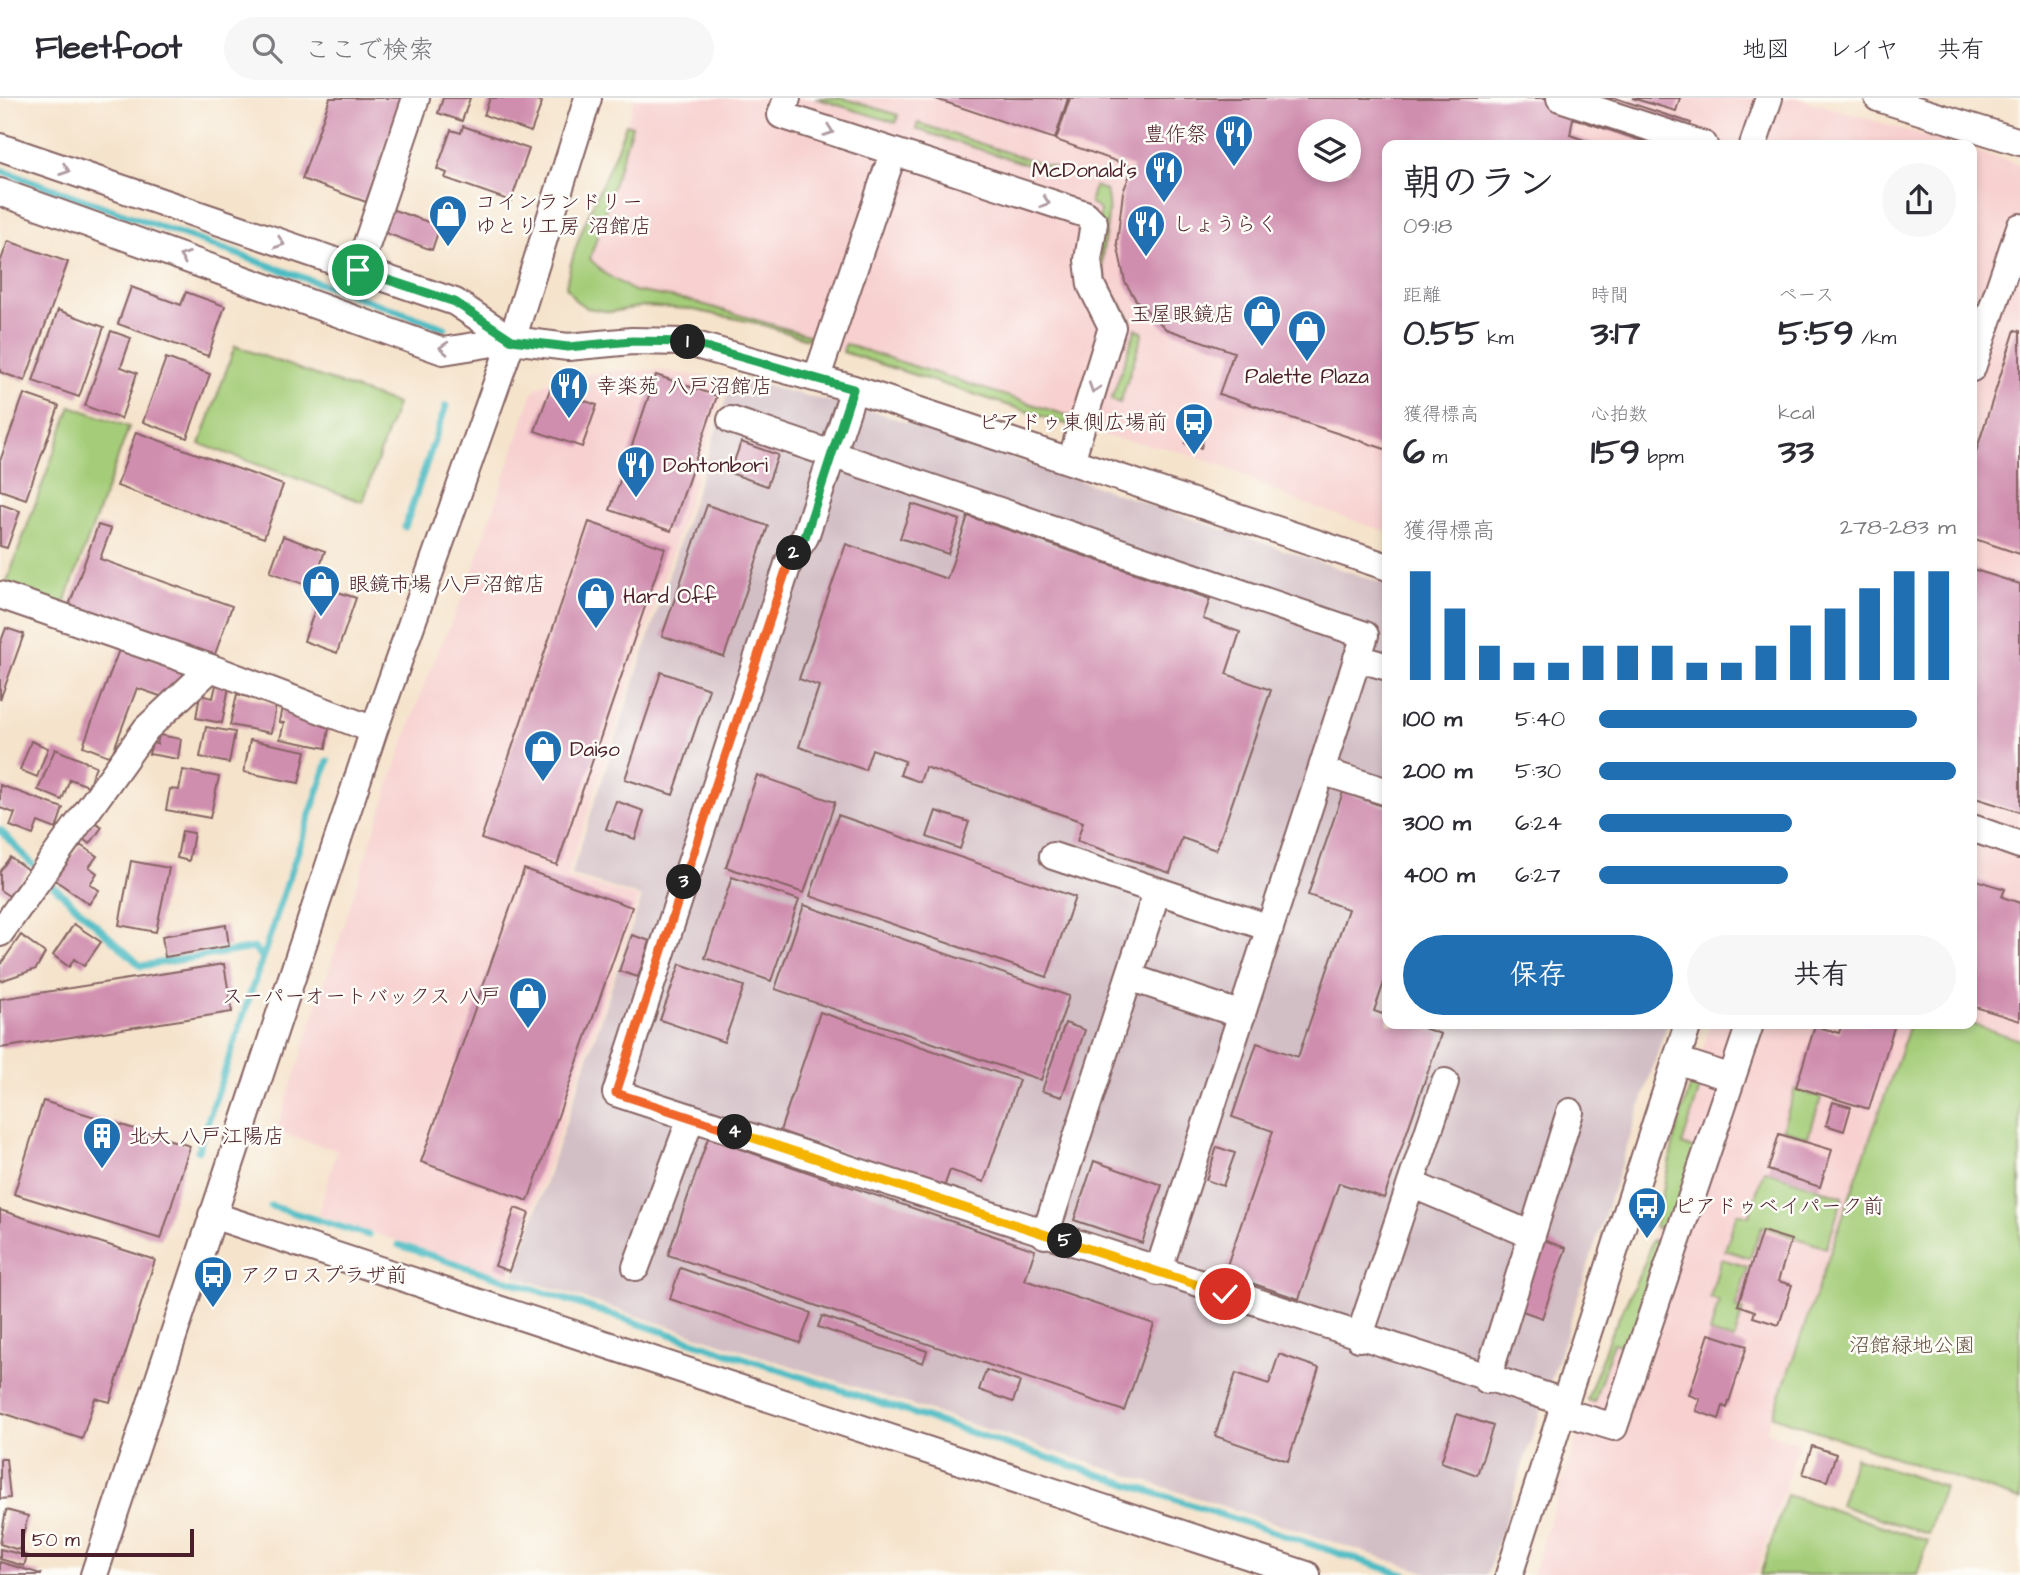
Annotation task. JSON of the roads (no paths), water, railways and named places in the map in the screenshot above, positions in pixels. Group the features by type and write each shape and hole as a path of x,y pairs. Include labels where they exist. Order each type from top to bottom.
{"street":[{"path":"358,270 416,98"},
{"path":"94,1575 374,730 512,340 588,98"},
{"path":"787,98 781,115 1085,214 1094,223 1088,260 1091,285 1112,327 1071,461"},
{"path":"1560,98 1689,140"},
{"path":"1755,140 1769,98"},
{"path":"1878,98 2020,142"},
{"path":"0,147 455,302 512,340"},
{"path":"817,377 893,153"},
{"path":"0,192 443,351 512,340 568,347 632,341 685,342 817,377 1382,565"},
{"path":"1977,354 2020,227"},
{"path":"853,389 805,537 789,561 616,1093 1487,1380 1614,1427 1748,1029"},
{"path":"731,420 1365,635 1158,1272"},
{"path":"0,594 211,668 374,730"},
{"path":"1357,658 1382,665"},
{"path":"0,933 146,729 211,668"},
{"path":"1321,771 1382,790"},
{"path":"1977,830 2020,845"},
{"path":"1053,856 1270,928"},
{"path":"1045,1235 1157,891"},
{"path":"1129,977 1242,1015"},
{"path":"1509,1575 1686,1029"},
{"path":"1676,1060 1732,1078"},
{"path":"1359,1338 1445,1082"},
{"path":"1487,1380 1570,1112"},
{"path":"636,1267 691,1118"},
{"path":"1410,1184 1532,1235"},
{"path":"212,1215 1307,1575"}],"waterway":[{"path":"0,170 445,328"},
{"path":"405,527 446,406"},
{"path":"198,1151 328,761"},
{"path":"0,830 32,864"},
{"path":"49,882 141,966 254,948 262,958"},
{"path":"271,1206 368,1235"},
{"path":"399,1245 1405,1575"}],"place":[{"name":"豊作祭","path":"1234,168"},
{"name":"McDonald's","path":"1164,204"},
{"name":"コインランドリー ゆとり工房 沼館店","path":"448,248"},
{"name":"しょうらく","path":"1146,258"},
{"name":"玉屋眼鏡店","path":"1262,348"},
{"name":"Palette Plaza","path":"1307,363"},
{"name":"幸楽苑 八戸沼館店","path":"569,420"},
{"name":"ピアドゥ東側広場前","path":"1194,456"},
{"name":"Dohtonbori","path":"636,499"},
{"name":"眼鏡市場 八戸沼館店","path":"321,618"},
{"name":"Hard Off","path":"596,630"},
{"name":"Daiso","path":"543,783"},
{"name":"スーパーオートバックス 八戸","path":"528,1030"},
{"name":"北大 八戸江陽店","path":"102,1170"},
{"name":"ピアドゥベイパーク前","path":"1647,1240"},
{"name":"アクロスプラザ前","path":"213,1309"}],"park label":[{"name":"沼館緑地公園","path":"1912,1345"}]}
